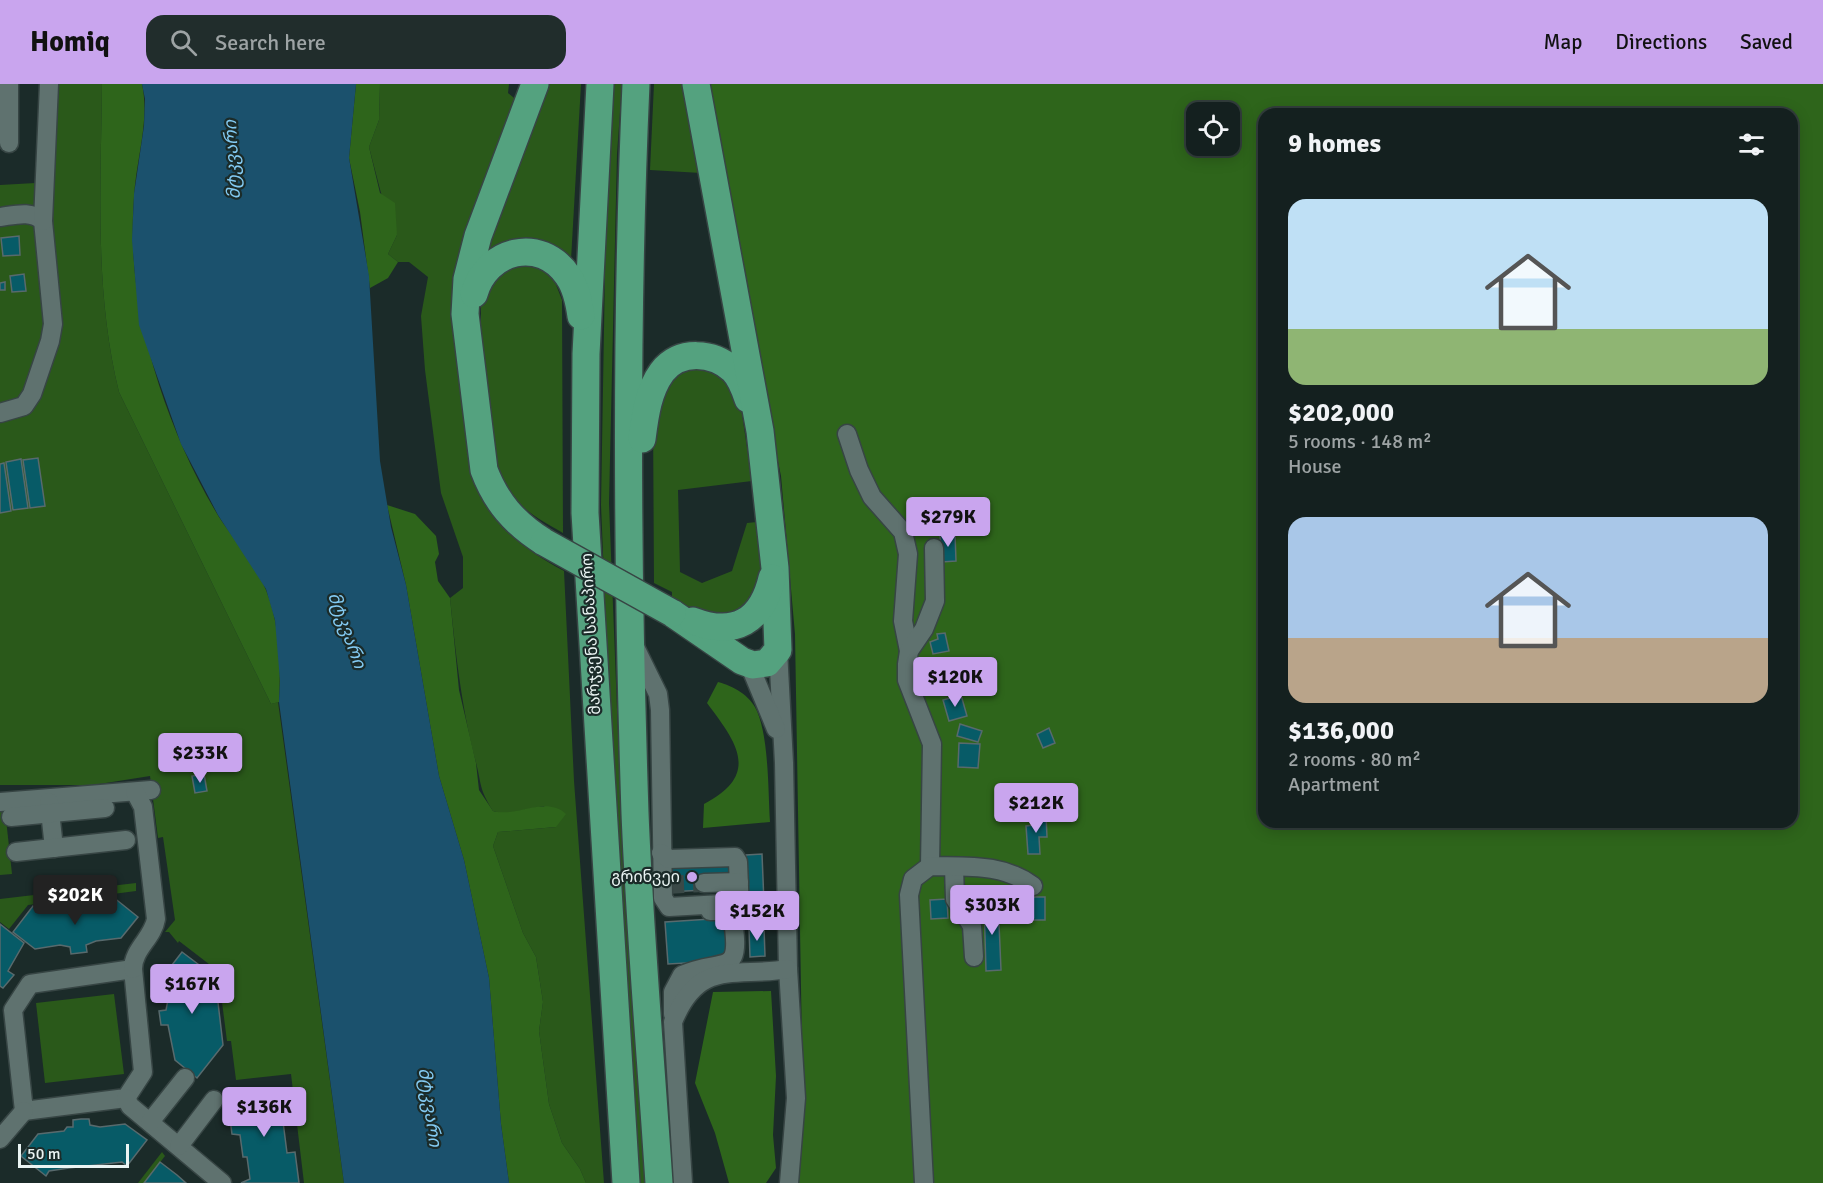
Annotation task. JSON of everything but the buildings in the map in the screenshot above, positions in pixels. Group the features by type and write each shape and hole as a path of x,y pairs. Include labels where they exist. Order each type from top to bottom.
{"highway":[{"path":"535,84 478,236 467,279 465,314 468,342 484,470 491,489 509,516 544,542 672,613 742,659 767,663 778,643 775,568 760,431 696,84"},
{"name":"მარჯვენა სანაპირო","path":"600,84 586,354 585,513 626,1183"},
{"path":"636,84 631,202 629,500 636,816 659,1183"},
{"path":"468,342 473,296 478,281 488,266 510,253 532,252 551,259 568,275 579,299 586,354"},
{"path":"629,500 639,465 646,412 652,390 663,371 676,360 691,355 705,356 720,361 735,372 760,431"},
{"path":"742,659 732,638 768,594 775,568"},
{"path":"672,613 715,628 745,621 770,622 778,643"}],"street":[{"path":"9,84 9,143"},
{"path":"0,413 24,406 32,394 53,324 43,220 49,84"},
{"path":"0,217 28,214 36,215 43,220"},
{"path":"847,434 859,470 872,497 903,532 908,554 903,621 909,651 907,680 932,744 930,866"},
{"path":"909,651 924,629 935,601 934,548"},
{"path":"632,642 658,694 661,853 665,910 670,914 728,911 732,914 734,926 735,952 731,962 723,966 682,975 673,992 672,1022 683,1183"},
{"path":"778,643 784,763 788,969 796,1098 789,1183"},
{"path":"742,659 770,709 784,763"},
{"path":"0,1139 24,1111 126,1098 143,1072 133,961 155,927 156,919 142,791 50,806 11,817"},
{"path":"0,802 105,808"},
{"path":"50,806 54,848"},
{"path":"16,852 126,840"},
{"path":"661,853 669,859 735,856 739,882 743,971"},
{"path":"924,1183 909,895 913,879 930,866 954,867 1015,873 1033,886"},
{"path":"954,867 955,899 972,926 974,957"},
{"path":"704,884 739,882"},
{"path":"664,890 669,907 786,911"},
{"path":"24,1111 13,1010 30,984 133,969"},
{"path":"672,1022 681,1002 693,989 723,973 788,969"},
{"path":"150,1122 185,1078"},
{"path":"126,1098 130,1106 222,1183"},
{"path":"178,1146 214,1100"}],"green space":[{"path":"55,84 102,84 100,200 102,277 111,354 119,392 271,704 278,702 344,1183 304,1183 291,1074 236,1080 231,1041 227,1041 218,971 179,941 178,943 169,932 165,932 175,920 163,837 158,838 150,776 93,785 0,785 0,185 53,182"},
{"path":"102,84 142,84 144,126 135,183 133,246 137,292 146,338 165,402 193,469 219,517 251,562 271,603 278,645 279,702 271,704 119,392 111,354 102,277 100,200"},
{"path":"356,84 380,84 379,120 369,147 380,193 395,203 397,235 388,254 398,262 388,278 370,288 360,212 349,158"},
{"path":"380,84 509,84 508,93 519,102 468,241 483,497 501,522 518,540 538,556 564,571 574,781 604,1183 586,1183 580,1169 562,1143 549,1104 539,1031 543,1002 536,957 523,933 493,846 498,832 556,827 544,806 503,814 493,811 481,785 466,718 450,598 463,588 463,557 441,493 425,370 421,316 428,277 409,262 398,262 388,254 397,235 381,193 369,147 379,120"},
{"path":"540,84 581,84 571,260 477,264"},
{"path":"612,84 622,84 617,154 609,503 624,888 645,1183 637,1183 617,891 601,505 607,153"},
{"path":"654,84 685,84 701,173 650,170"},
{"path":"700,84 1823,84 1823,1183 797,1183 803,1105 795,634 781,476"},
{"path":"524,258 553,277 562,300 563,533 520,505 500,475 496,461 481,335 481,299 494,270"},
{"path":"704,358 739,394 752,481 678,490 680,572 702,583 732,571 747,523 757,522 760,554 759,577 753,597 747,605 722,619 672,604 672,592 654,583 653,415 664,382"},
{"path":"387,505 415,514 436,536 439,554 435,562 438,581 450,598 459,690 476,763 479,790 493,811 511,812 549,806 566,814 556,827 498,832 493,846 523,933 536,957 543,1002 539,1031 549,1104 562,1143 580,1169 586,1183 509,1183 501,1124 489,978 464,860 439,776 406,585"},
{"path":"718,682 740,692 750,700 757,711 766,750 770,822 703,828 704,804 722,793 733,781 738,769 738,757 734,745 707,703"},
{"path":"5,810 12,874 0,875 0,811"},
{"path":"136,883 136,891 28,905 9,929 0,922 0,899"},
{"path":"771,991 776,1076 773,1135 776,1168 766,1183 729,1183 715,1133 695,1083 713,992"},
{"path":"114,994 124,1074 45,1083 36,1003"},
{"path":"162,1152 165,1156 144,1183 138,1183"}],"water":[{"name":"მტკვარი","path":"142,84 356,84 349,158 369,276 380,461 391,527 406,585 439,776 464,860 489,978 501,1124 509,1183 344,1183 279,702 280,681 275,620 266,589 218,515 181,444 139,325 132,240 134,194 144,126 145,99"}],"tunnel":[{"path":"666,885 704,883"}],"place":[{"name":"გრინვეი","path":"692,877"}]}
